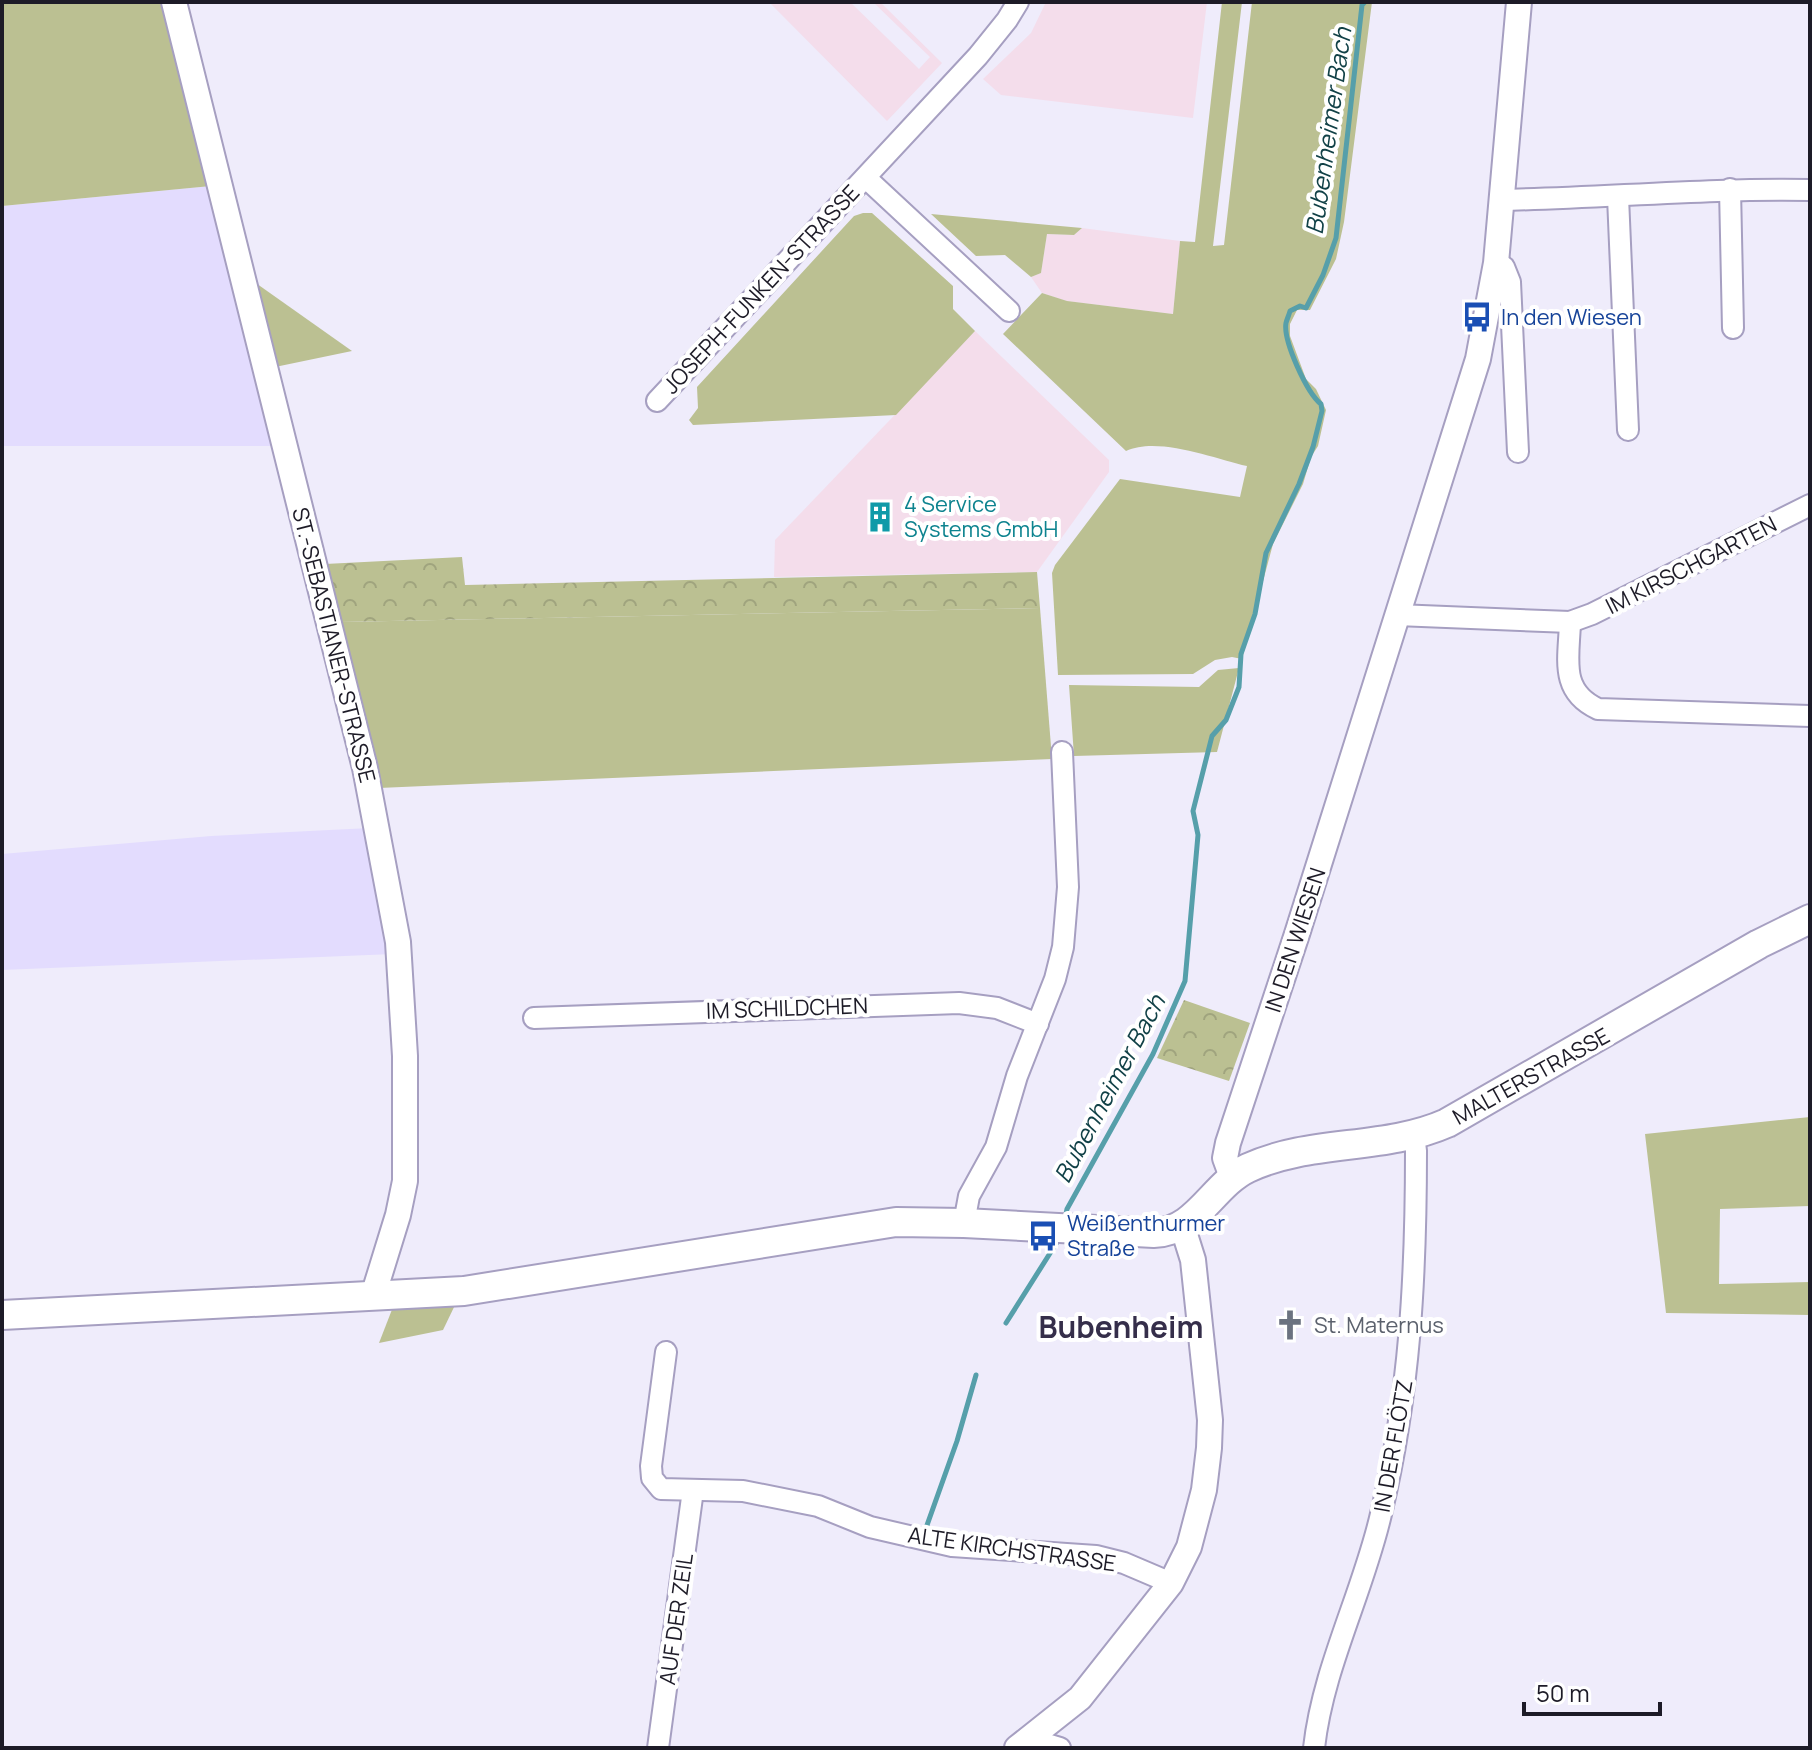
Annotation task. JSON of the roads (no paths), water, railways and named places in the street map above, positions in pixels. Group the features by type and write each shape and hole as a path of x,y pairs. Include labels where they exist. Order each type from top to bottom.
{"main road":[{"name":"MALTERSTRASSE","path":"1232,1177 1261,1162 1287,1155 1414,1135 1458,1118 1759,944 1810,919"},
{"path":"2,1315 492,1288 868,1225 921,1221 1169,1232 1182,1225 1232,1177"}],"street":[{"name":"ST.-SEBASTIANER-STRASSE","path":"174,2 365,768 398,942 405,1056 405,1181 398,1215 363,1296"},
{"name":"JOSEPH-FUNKEN-STRASSE","path":"657,401 985,47 1018,2"},
{"name":"IN DEN WIESEN","path":"1232,1177 1225,1158 1228,1143 1478,359 1496,263 1519,2"},
{"name":"JOSEPH-FUNKEN-STRASSE","path":"866,178 1009,311"},
{"path":"1500,200 1618,197 1730,189 1810,190"},
{"path":"1730,189 1733,328"},
{"path":"1618,197 1628,430"},
{"path":"1496,263 1504,267 1510,282 1518,452"},
{"name":"IM KIRSCHGARTEN","path":"1397,615 1570,622 1592,614 1810,505"},
{"path":"1570,622 1569,677 1572,687 1578,696 1598,709 1810,716"},
{"path":"964,1223 969,1196 996,1147 1017,1076 1058,970 1068,907 1062,752"},
{"name":"IM SCHILDCHEN","path":"534,1018 959,1003 997,1008 1038,1024"},
{"name":"IN DER FLÖTZ","path":"1314,1748 1328,1683 1381,1518 1399,1428 1416,1262 1414,1135"},
{"path":"1022,1743 1063,1715 1119,1653 1171,1583 1189,1547 1198,1517 1209,1448 1210,1420 1193,1260 1182,1225"},
{"name":"ALTE KIRCHSTRASSE","path":"666,1352 651,1466 652,1478 661,1489 743,1491 818,1506 870,1527 952,1546 1096,1556 1124,1563 1171,1583"},
{"name":"AUF DER ZEIL","path":"658,1748 693,1490"},
{"path":"1022,1743 1060,1748"}],"waterway":[{"name":"Bubenheimer Bach","path":"1065,1218 1067,1209 1153,1054 1185,981 1198,835 1193,811 1212,736 1226,720 1239,687 1241,654 1255,614 1266,553 1299,484 1322,411 1321,404 1297,366 1288,342 1286,323 1290,311 1300,306 1306,308 1323,275 1336,238 1362,5 1365,2"},
{"path":"1006,1323 1059,1239"},
{"path":"926,1528 957,1441 976,1375"}],"place":[{"name":"In den Wiesen","path":"1477,317"},
{"name":"4 Service Systems GmbH","path":"880,517"},
{"name":"Weißenthurmer Straße","path":"1043,1236"},
{"name":"St. Maternus","path":"1290,1325"}],"district":[{"name":"Bubenheim","path":"1121,1328"}]}
